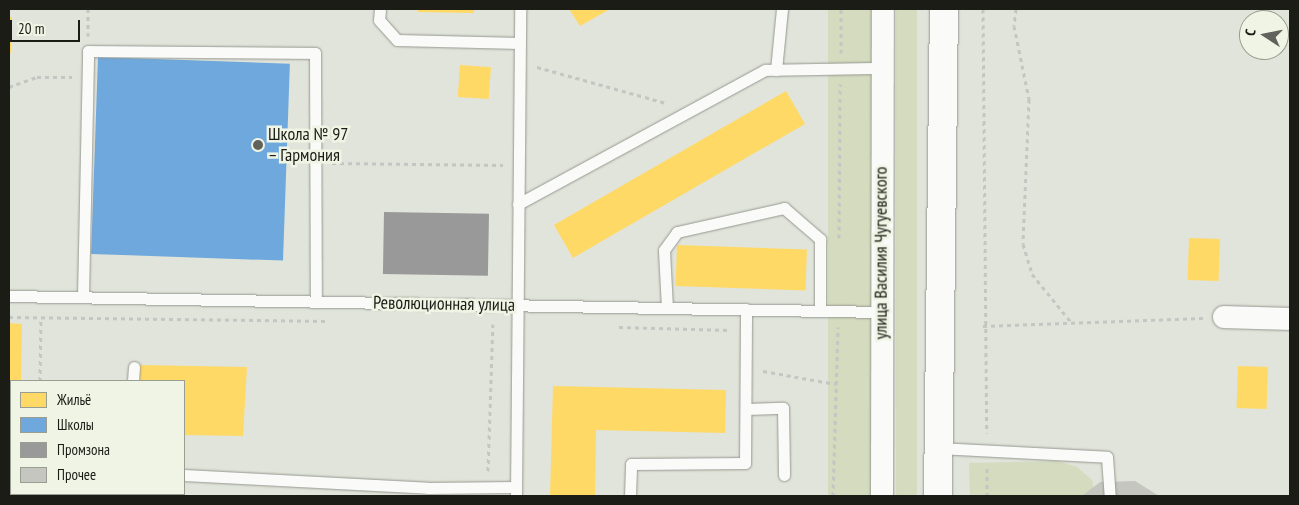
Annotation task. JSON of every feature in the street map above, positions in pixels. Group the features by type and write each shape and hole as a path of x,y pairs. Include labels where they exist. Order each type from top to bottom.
{"main road":[{"path":"938,496 944,9"}],"street":[{"name":"улица Василия Чугуевского","path":"882,496 880,312 883,9"},
{"path":"1224,317 1290,319"}],"lane":[{"path":"380,9 379,20 397,40 520,43"},
{"path":"185,475 488,487 516,492 520,9"},
{"path":"776,70 782,9"},
{"path":"83,297 85,77 88,51 315,53 316,302"},
{"path":"518,204 765,70 882,68"},
{"path":"667,308 664,250 677,232 784,208 820,239 820,311"},
{"name":"Революционная улица","path":"9,296 880,312"},
{"path":"630,496 631,464 745,463 746,310"},
{"path":"134,367 134,380"},
{"path":"746,409 783,408 784,475"},
{"path":"938,448 1106,457 1110,496"}],"path":[{"path":"88,9 88,24"},
{"path":"983,9 983,326 987,496"},
{"path":"1016,9 1014,26 1029,99 1023,244 1032,274 1071,322"},
{"path":"520,63 692,110"},
{"path":"9,87 37,78 85,77"},
{"path":"314,163 519,166"},
{"path":"40,380 41,296"},
{"path":"9,316 335,322"},
{"path":"983,326 1224,317"},
{"path":"483,324 517,324"},
{"path":"488,487 493,324"},
{"path":"610,326 746,330"},
{"path":"719,329 731,340 737,362 746,368 836,384"}],"green space":[{"path":"828,9 873,9 873,496 828,496"},
{"path":"896,9 917,9 917,496 896,496"},
{"path":"1057,461 1077,467 1092,480 1095,496 970,496 969,463"}],"building: Жильё":[{"path":"418,9 474,9 474,13 418,12"},
{"path":"569,9 610,9 580,26"},
{"path":"9,17 12,17 11,53 9,53"},
{"path":"460,65 491,67 489,99 458,97"},
{"path":"786,91 805,124 573,258 554,225"},
{"path":"1189,238 1220,239 1219,281 1188,280"},
{"path":"677,245 807,250 805,291 676,286"},
{"path":"9,323 22,324 21,380 10,380 10,495 18,496 9,496"},
{"path":"140,365 247,367 243,436 185,435 185,380 139,380"},
{"path":"1238,366 1268,367 1267,409 1237,408"},
{"path":"553,386 726,390 725,433 596,430 595,496 550,496"}],"building: Школы":[{"path":"98,57 290,64 283,261 91,254"}],"building: Промзона":[{"path":"384,212 489,214 488,276 383,274"}],"building: Прочее":[{"path":"1135,481 1159,496 1082,496 1100,482"}],"place":[{"name":"Школа № 97 – Гармония","path":"258,145"}]}
